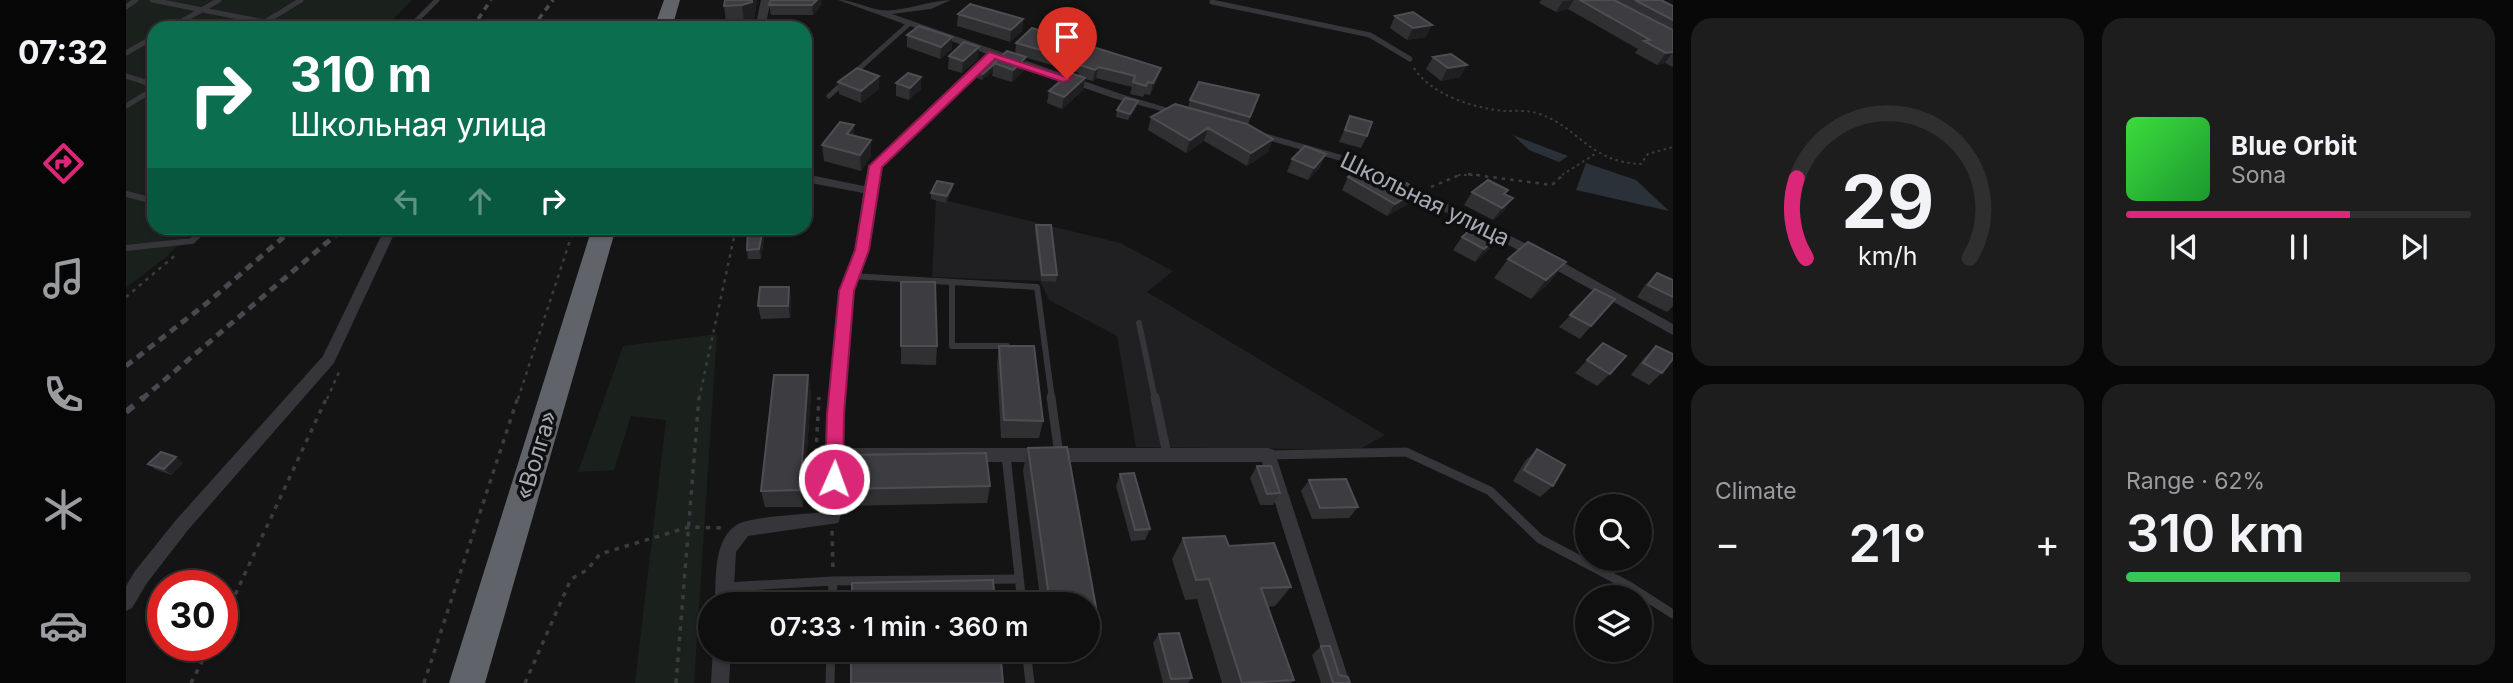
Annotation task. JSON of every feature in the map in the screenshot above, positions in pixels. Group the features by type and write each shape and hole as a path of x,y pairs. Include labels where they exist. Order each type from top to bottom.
{"highway":[{"path":"665,21 672,0"},
{"name":"«Волга»","path":"467,683 602,235"}],"street":[{"path":"761,21 766,0"},
{"path":"843,0 1116,96 1198,118"},
{"path":"883,12 931,6 946,0"},
{"path":"724,592 729,544 733,535 744,529 812,523 832,517 845,305 850,276 862,250 875,166 993,54"},
{"name":"Школьная улица","path":"1238,128 1359,163 1561,267 1673,330"},
{"path":"812,179 870,191"},
{"path":"126,602 141,577 182,525 329,359 388,235"},
{"path":"835,455 1268,455 1340,683"},
{"path":"720,683 721,662"}],"lane":[{"path":"126,7 136,0"},
{"path":"152,0 266,21 301,0"},
{"path":"182,21 219,0"},
{"path":"416,21 437,0"},
{"path":"1202,0 1370,35 1410,59"},
{"path":"1212,2 1225,0"},
{"path":"829,96 910,23"},
{"path":"126,52 147,41"},
{"path":"126,76 147,84"},
{"path":"126,106 147,92"},
{"path":"126,194 147,199"},
{"path":"126,248 192,241 198,235"},
{"path":"850,276 1037,287 1059,455"},
{"path":"952,282 952,346 1018,346"},
{"path":"1139,323 1167,454"},
{"path":"1031,347 1044,347"},
{"path":"1268,455 1406,452 1490,491 1540,539 1629,586 1673,614"},
{"path":"1006,455 1021,592"},
{"path":"747,592 833,581 1019,579"},
{"path":"833,581 833,592"},
{"path":"830,683 831,662"},
{"path":"1028,662 1030,683"}],"path":[{"path":"1410,59 1419,76 1454,97 1479,107 1540,114 1595,153 1624,165 1641,164 1648,154 1673,147"},
{"path":"1418,193 1463,173 1552,185 1571,167 1595,153"},
{"path":"126,297 192,241 220,235"},
{"path":"424,683 572,235"},
{"path":"676,683 700,384 734,235"},
{"path":"238,589 340,369 329,359"},
{"path":"812,523 819,397"},
{"path":"832,517 833,581"},
{"path":"525,683 571,579 587,570 600,554 689,527 744,529"},
{"path":"191,683 203,661"}],"shaded area":[{"path":"126,0 412,0 392,21 147,21 147,235 188,235 166,257 126,288"},
{"path":"1513,135 1568,156 1559,162 1529,150"},
{"path":"1586,163 1636,180 1669,211 1576,190"},
{"path":"936,198 1120,243 1173,271 1147,292 1385,435 1358,450 1136,447 1117,336 1049,300 1040,281 932,277"},
{"path":"717,334 694,683 635,683 666,420 631,416 614,470 578,472 623,346"}],"building":[{"path":"725,0 752,0 752,2 724,6"},
{"path":"771,0 817,0 812,5 769,5"},
{"path":"1580,0 1614,0 1673,30 1673,52 1666,53 1644,41 1650,40"},
{"path":"1635,0 1661,0 1673,6 1673,20"},
{"path":"970,4 1023,19 1011,30 958,14"},
{"path":"1413,12 1432,25 1413,28 1395,16"},
{"path":"919,26 952,37 941,47 907,35"},
{"path":"1032,28 1161,68 1153,83 1148,82 1146,86 1133,82 1135,76 1099,67 1095,70 1080,65 1083,62 1016,43"},
{"path":"964,42 979,47 963,61 949,56"},
{"path":"1007,51 1026,57 1013,70 994,63"},
{"path":"1451,54 1467,65 1448,68 1433,57"},
{"path":"993,58 998,59 983,74 978,72"},
{"path":"857,68 879,76 861,91 838,82"},
{"path":"908,73 921,77 910,88 896,83"},
{"path":"1070,73 1085,78 1064,97 1049,91"},
{"path":"1199,82 1259,95 1250,117 1190,100"},
{"path":"1125,98 1138,101 1130,114 1117,110"},
{"path":"1175,104 1247,124 1273,139 1251,153 1208,128 1190,140 1151,117"},
{"path":"1350,116 1372,122 1367,136 1345,130"},
{"path":"840,122 854,125 847,134 871,140 860,155 822,145"},
{"path":"1305,146 1326,154 1314,168 1292,159"},
{"path":"1365,166 1395,183 1401,180 1418,190 1395,204 1348,177"},
{"path":"1488,180 1508,190 1504,194 1513,198 1502,208 1472,192"},
{"path":"937,181 953,184 947,196 931,193"},
{"path":"1036,225 1051,225 1057,275 1042,275"},
{"path":"1476,225 1498,237 1484,249 1462,237"},
{"path":"748,235 762,235 759,249 747,250"},
{"path":"1528,242 1566,262 1546,280 1508,259"},
{"path":"1657,273 1673,280 1673,297 1648,285"},
{"path":"901,282 935,282 937,346 901,346"},
{"path":"760,287 789,287 788,306 758,306"},
{"path":"1595,289 1615,299 1591,326 1570,315"},
{"path":"1603,343 1626,356 1610,374 1587,360"},
{"path":"999,346 1034,346 1043,421 1004,420"},
{"path":"1656,346 1673,354 1673,359 1662,373 1643,363"},
{"path":"774,375 808,375 800,490 761,491"},
{"path":"1067,447 1093,592 1048,592 1028,448"},
{"path":"1537,449 1565,465 1553,486 1524,470"},
{"path":"161,452 176,457 164,469 148,464"},
{"path":"986,453 990,486 843,489 843,455"},
{"path":"1257,466 1271,466 1280,493 1267,494"},
{"path":"1134,473 1150,529 1135,530 1120,474"},
{"path":"1346,479 1358,507 1320,508 1309,480"},
{"path":"1225,536 1229,546 1274,543 1291,587 1261,588 1294,680 1242,683 1209,579 1196,580 1183,538"},
{"path":"993,580 994,592 852,592 852,583"},
{"path":"1179,633 1192,678 1171,679 1159,634"},
{"path":"1321,646 1330,646 1339,675 1348,677 1350,683 1333,683"},
{"path":"851,662 1001,662 1003,683 851,683"}],"railway":[{"path":"477,21 491,0"},
{"path":"537,21 553,0"},
{"path":"126,366 207,303 286,235"},
{"path":"142,399 336,235"},
{"path":"126,412 144,397"}],"route":[{"path":"834,479 836,414 846,291 862,250 875,166 993,54 1067,79"}]}
